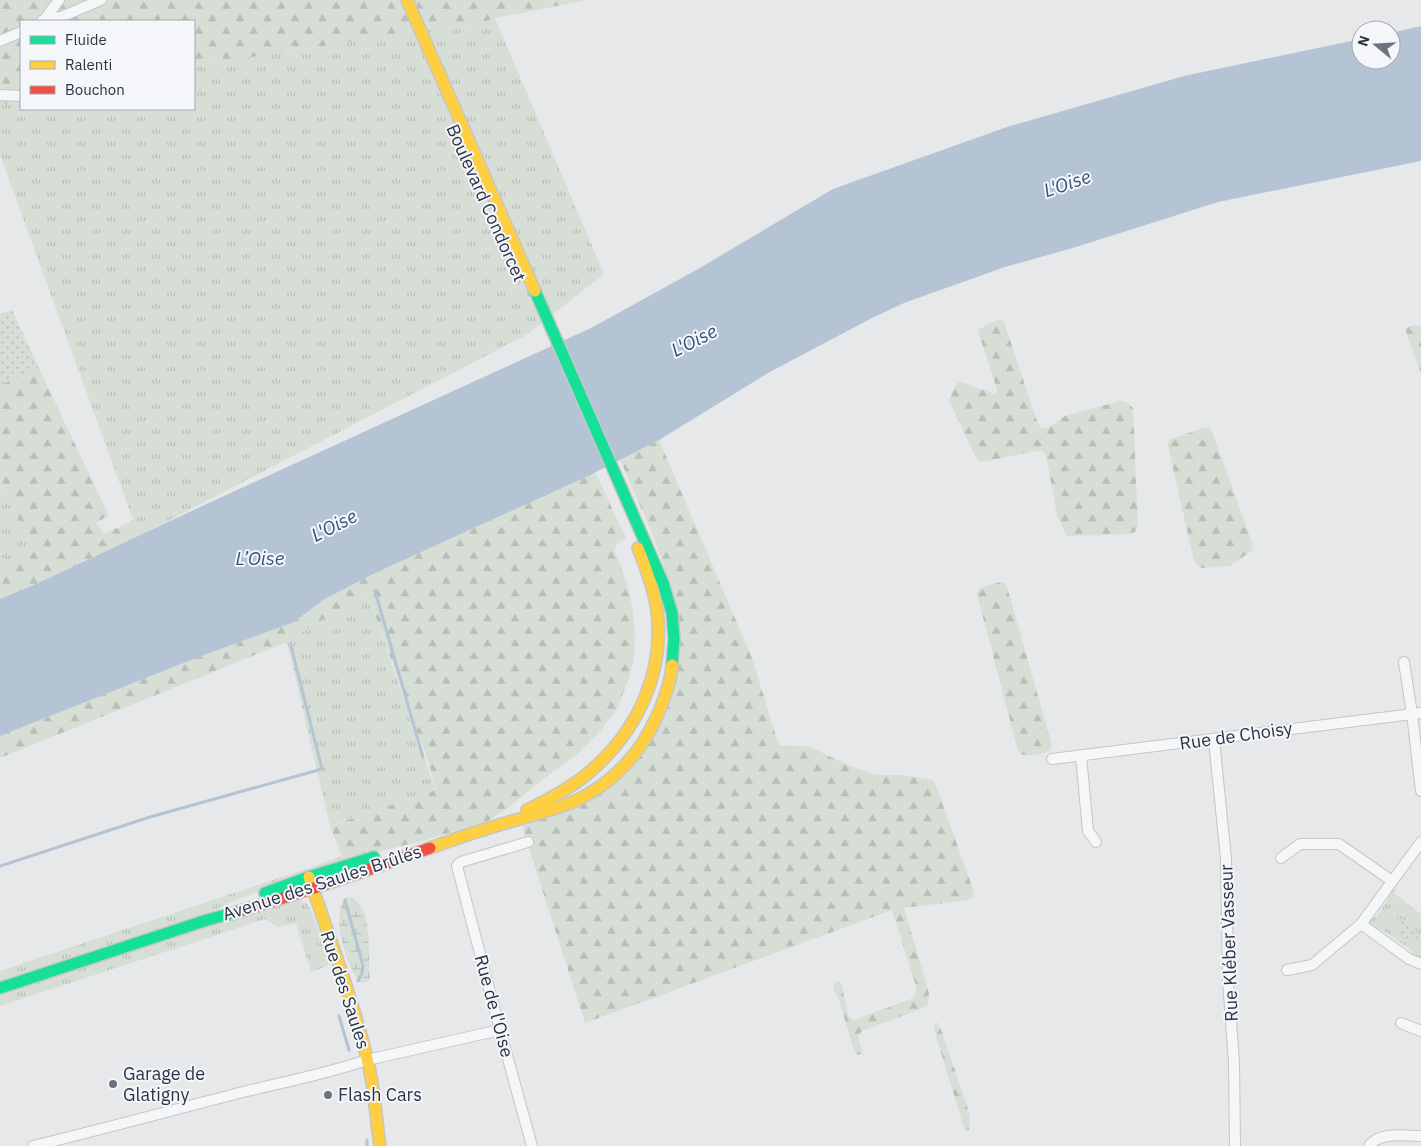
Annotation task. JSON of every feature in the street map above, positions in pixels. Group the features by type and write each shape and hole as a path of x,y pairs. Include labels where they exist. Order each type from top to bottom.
{"main road":[{"name":"Boulevard Condorcet","path":"396,0 415,29"},
{"name":"Boulevard Condorcet","path":"407,0 415,29 635,530"},
{"path":"494,826 565,805 602,785 623,768 641,746 659,714 672,671 674,650 673,627 670,604 663,583 635,530"},
{"path":"494,826 564,790 586,775 606,757 622,738 644,703 653,680 658,659 659,623 655,596 635,530"},
{"name":"Avenue des Saules Brûlés","path":"0,988 207,920 238,912 311,883 388,863 437,844 494,826"},
{"name":"Rue des Saules","path":"311,883 351,1002 367,1060"},
{"path":"367,1060 380,1146"}],"street":[{"path":"43,20 59,0"},
{"path":"43,20 61,18 100,0"},
{"path":"0,41 20,32"},
{"path":"0,95 20,96"},
{"path":"1404,662 1416,713 1421,791"},
{"name":"Rue de Choisy","path":"1052,759 1416,713"},
{"name":"Rue Kléber Vasseur","path":"1214,740 1226,859 1228,980 1234,1062 1235,1146"},
{"path":"1081,756 1088,831 1096,842"},
{"name":"Rue de l'Oise","path":"528,842 461,862 457,866 532,1146"},
{"path":"1287,970 1312,965 1361,924 1421,842"},
{"path":"1281,858 1300,844 1338,844 1392,881"},
{"path":"1361,924 1409,959 1421,964"},
{"path":"1401,1023 1421,1031"},
{"name":"Rue des Saules","path":"367,1060 500,1030"},
{"path":"33,1146 98,1131 246,1091 291,1082 367,1060"},
{"path":"1370,1146 1380,1137 1421,1136"}],"green space":[{"path":"0,0 587,0 495,18 474,25 451,26 195,66 195,20 20,20 20,99 0,106"},
{"path":"495,18 604,274 528,334 139,536 0,155 0,106 20,99 20,110 195,110 195,66 451,26 474,25"},
{"path":"12,310 39,368 0,385 0,314"},
{"path":"999,319 1004,322 1038,424 1042,428 1048,428 1065,416 1120,401 1128,403 1133,408 1138,526 1135,532 1128,534 1067,536 1057,515 1046,454 1042,451 982,462 975,456 949,400 958,381 995,394 997,392 978,331"},
{"path":"1412,325 1421,326 1421,373 1405,329"},
{"path":"39,368 109,516 96,522 104,534 134,520 139,536 0,599 0,561 33,547 0,481 0,385"},
{"path":"1204,428 1210,428 1213,434 1252,543 1253,549 1249,553 1229,566 1202,568 1194,561 1168,446 1168,442 1171,439"},
{"path":"659,440 752,658 780,746 808,746 850,766 875,775 903,775 932,780 935,783 973,889 973,897 968,900 904,908 929,993 928,1004 923,1008 862,1031 858,1036 863,1053 858,1055 855,1053 838,997 833,989 835,983 838,981 841,983 849,1017 854,1020 911,999 915,996 917,989 892,910 585,1023 522,826 556,814 591,798 666,710 671,587 654,538 620,459"},
{"path":"595,472 626,538 618,542 614,549 627,584 635,631 634,660 629,678 618,707 602,729 574,757 543,779 508,808 488,821 426,840 352,858 350,853 342,856 330,826 436,790 429,764 367,593 287,642 0,758 0,736 191,660 294,622 323,600 373,574"},
{"path":"0,481 33,548 0,561"},
{"path":"1003,582 1007,587 1051,742 1051,750 1042,754 1024,755 1018,751 977,594 980,588"},
{"path":"367,593 436,791 330,826 287,642"},
{"path":"350,853 353,860 232,901 215,910 0,981 0,971"},
{"path":"1391,888 1396,890 1394,893 1421,914 1421,964 1405,955 1414,952 1381,929 1372,932 1366,927 1371,910 1376,918 1388,899 1384,892"},
{"path":"346,897 355,900 362,907 366,917 370,977 369,981 366,982 358,981 346,956 341,938 339,920 342,902"},
{"path":"297,898 308,904 331,957 325,967 311,972 296,923 278,927 265,919 0,1006 0,994"},
{"path":"1396,917 1411,924 1419,939 1406,938 1401,934 1400,925"},
{"path":"936,1021 942,1032 970,1115 969,1130 965,1130 936,1036 934,1027"}],"water":[{"name":"L’Oise","path":"1421,26 1421,161 1218,202 1076,247 1005,267 904,303 768,373 659,440 586,477 373,574 323,600 294,622 191,660 0,736 0,599 593,327 698,269 833,189 1007,127 1184,76 1351,41 1351,70 1401,70 1401,31"}],"waterway":[{"path":"375,591 423,757"},
{"path":"0,866 150,817 322,769 291,646"},
{"path":"345,900 363,966 358,981"},
{"path":"339,1016 349,1050"},
{"path":"367,1140 367,1146"}],"traffic: fast":[{"path":"535,291 663,583 672,613 674,639 672,665"},
{"path":"265,893 374,857"},
{"path":"0,988 207,920 237,912"}],"traffic: slow":[{"path":"407,0 535,291"},
{"path":"527,810 572,785 604,759 633,722 643,702 651,680 658,634 654,594 638,548"},
{"path":"430,848 475,832 566,805 601,786 624,766 643,742 660,710 667,691 672,665"},
{"path":"309,877 363,1043 373,1087 380,1146"}],"traffic: jam":[{"path":"237,912 430,848"}],"place":[{"name":"Garage de Glatigny","path":"113,1084"},
{"name":"Flash Cars","path":"328,1095"}],"water label":[{"name":"L'Oise","path":"1067,183"},
{"name":"L'Oise","path":"694,340"},
{"name":"L'Oise","path":"334,525"}]}
